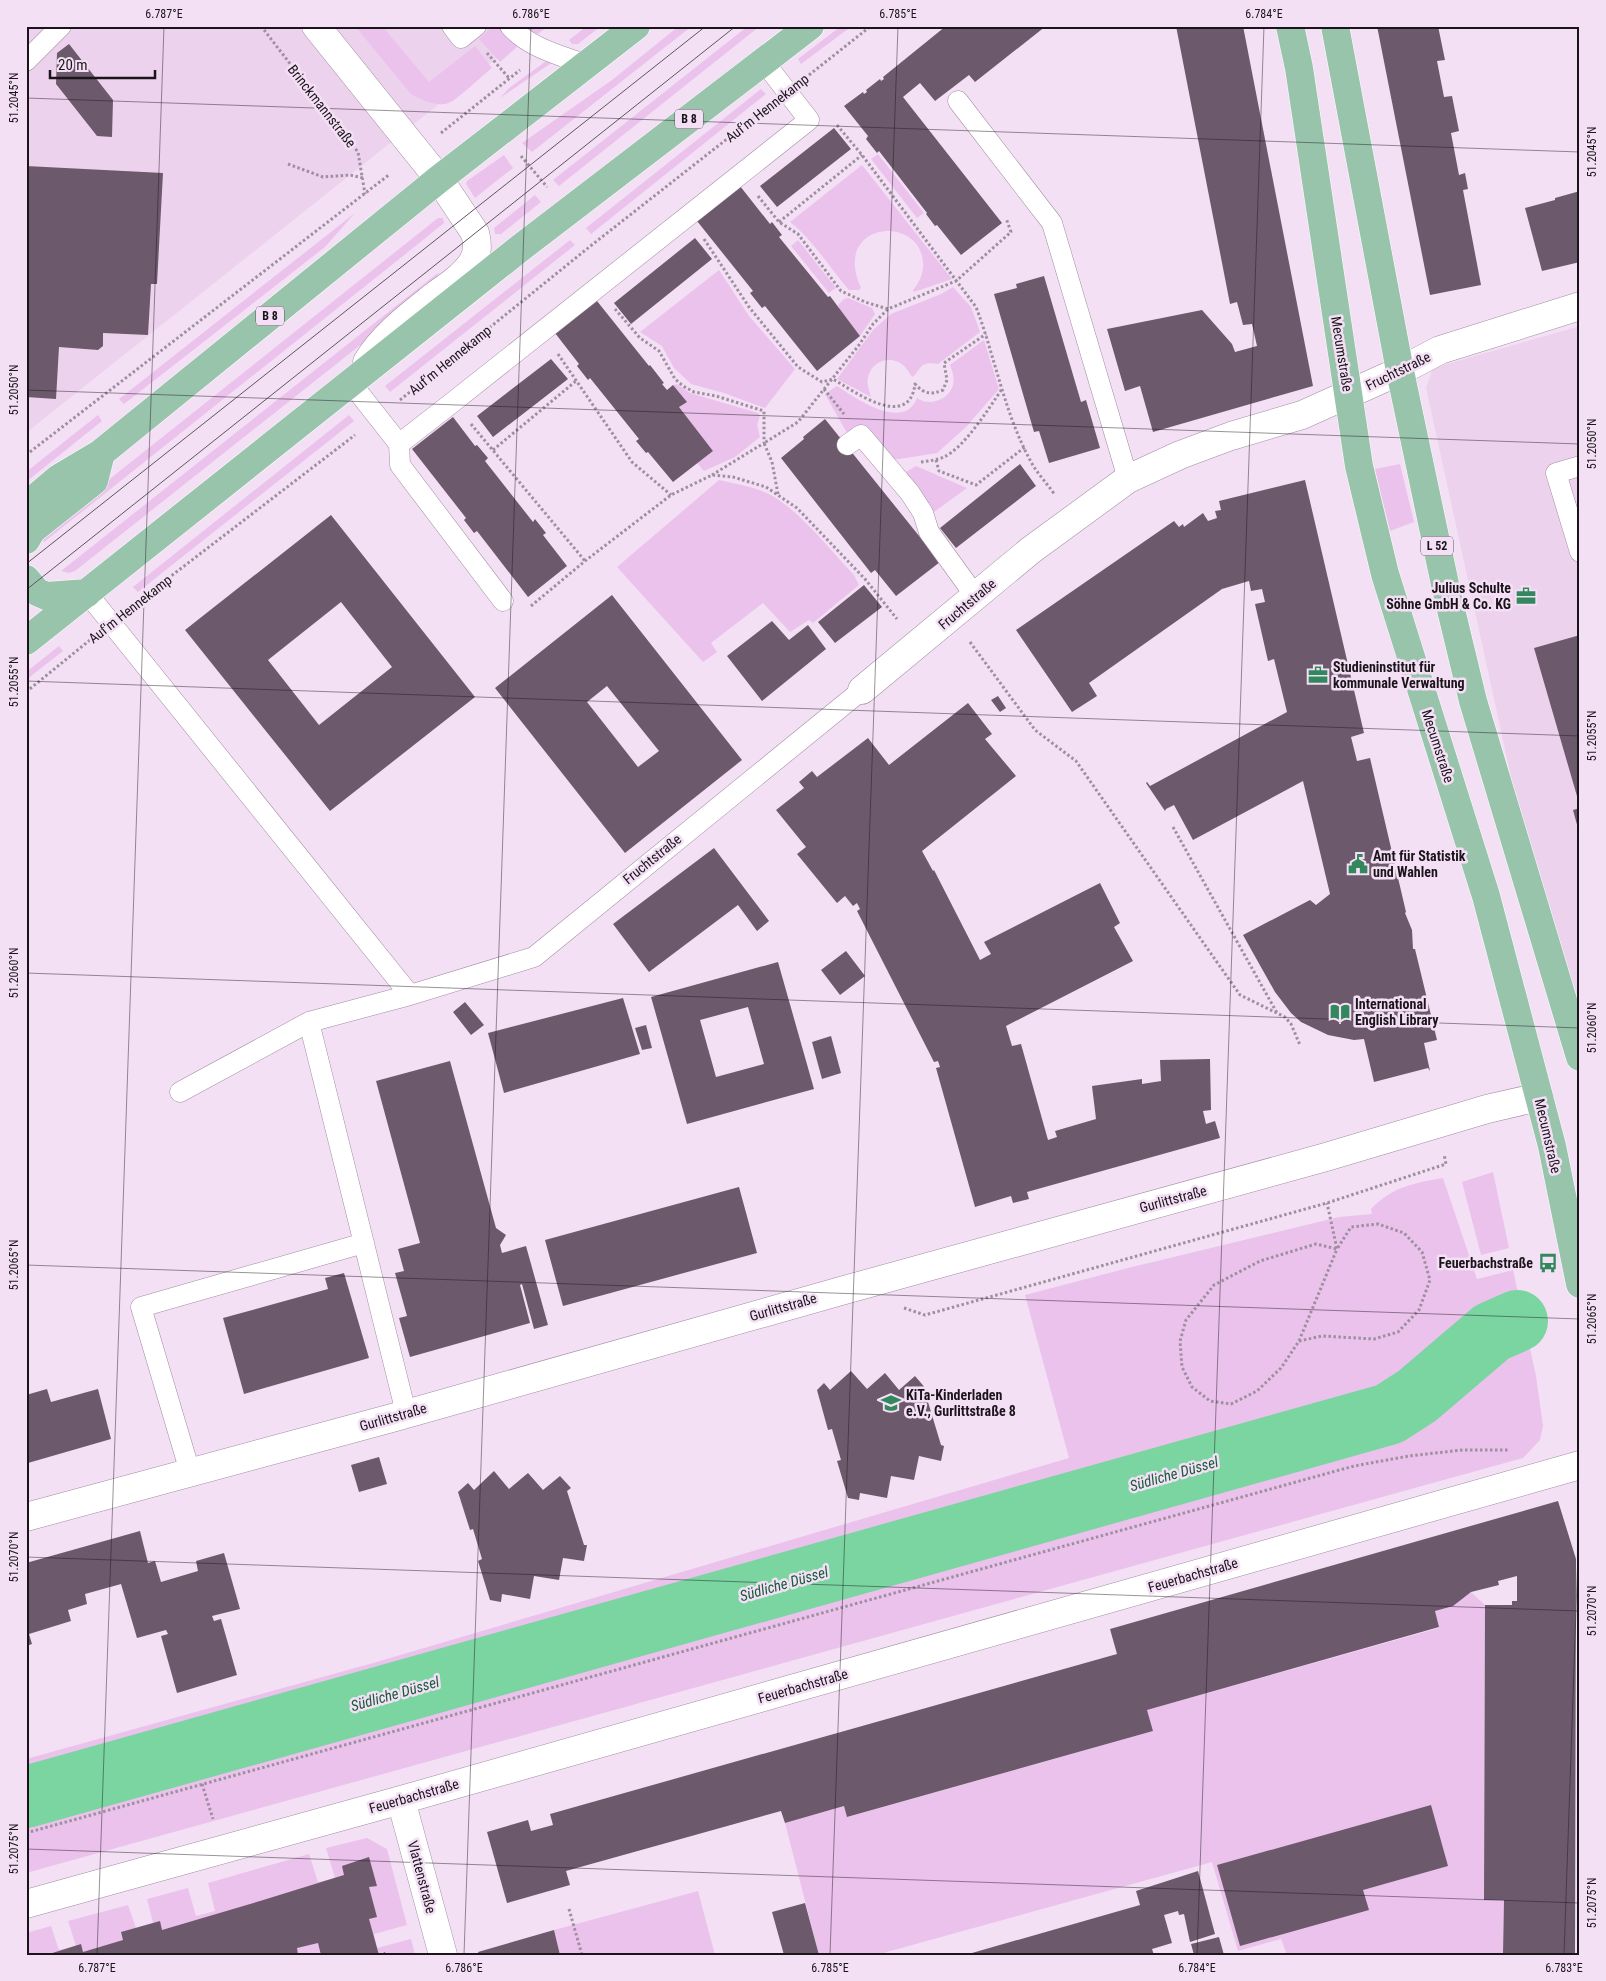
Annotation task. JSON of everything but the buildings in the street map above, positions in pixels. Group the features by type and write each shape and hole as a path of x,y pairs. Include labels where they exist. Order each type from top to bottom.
{"main road":[{"name":"B 8","path":"26,506 59,478 101,453 439,179 636,26"},
{"name":"B 8","path":"26,641 567,212 810,26"},
{"name":"Mecumstraße","path":"1290,26 1299,68 1359,466 1385,574 1486,896 1552,1146 1580,1284"},
{"name":"L 52","path":"1335,26 1400,371 1472,701 1580,1056"},
{"path":"26,540 32,530 94,481 101,453"},
{"path":"26,579 38,592 46,596 86,593"}],"street":[{"path":"316,26 439,179 475,233 478,241 473,262 463,274 411,315 376,347 354,380"},
{"name":"Fruchtstraße","path":"862,690 1031,550 1128,480 1189,452 1231,436 1302,415 1348,396 1440,350 1580,306"},
{"name":"Gurlittstraße","path":"26,1517 1326,1157 1487,1109 1539,1097"},
{"name":"Feuerbachstraße","path":"26,1904 401,1800 1580,1465"},
{"name":"Vlattenstraße","path":"401,1800 443,1955"}],"lane":[{"path":"26,61 61,26"},
{"path":"452,26 461,38 476,26"},
{"path":"510,26 520,37 546,50 586,65"},
{"path":"399,444 809,120 764,62"},
{"path":"958,100 1052,223 1128,480"},
{"path":"354,380 378,418 399,444 400,465 503,601"},
{"path":"848,445 861,435 893,472 923,513 929,532 976,597"},
{"path":"1580,466 1556,473 1580,552"},
{"path":"86,593 410,996"},
{"name":"Fruchtstraße","path":"180,1092 309,1022 410,996 534,957 718,805 862,690"},
{"path":"309,1022 406,1413"},
{"path":"190,1472 141,1307 364,1243"}],"path":[{"name":"Brinckmannstraße","path":"261,26 358,152 364,194"},
{"name":"Auf'm Hennekamp","path":"26,692 110,624 378,418 593,244 871,26"},
{"path":"809,120 834,122 862,155 976,307 1002,389 1024,447 1034,467 1073,519"},
{"path":"779,222 862,155"},
{"path":"524,159 546,186"},
{"path":"288,164 323,177 350,175 363,178"},
{"path":"741,174 779,222 798,234 842,291 865,302 888,309"},
{"path":"26,455 377,185"},
{"path":"688,216 749,308 798,367 822,382 833,379 879,405 890,407 906,402 915,384 924,393 931,394 942,390 947,380 944,363 986,334"},
{"path":"524,611 671,495 712,475 798,422 833,379 873,324 888,309 956,281 1012,232 1006,218"},
{"path":"597,287 640,338 659,351 674,379 683,386 694,392 716,396 764,411 764,443 772,462 778,494"},
{"path":"542,331 632,462 671,495"},
{"path":"493,450 576,381"},
{"path":"893,472 916,462 936,460 946,456 972,432 1002,389"},
{"path":"453,402 584,562"},
{"path":"936,460 939,470 976,485 1024,447"},
{"path":"712,475 733,477 766,487 797,508 865,579 917,645"},
{"path":"952,617 1035,730 1076,761 1240,995 1285,1017 1291,1024 1300,1045"},
{"path":"1173,827 1277,1013"},
{"path":"899,1306 924,1315 1327,1203 1446,1164 1436,1124"},
{"path":"1327,1203 1337,1248"},
{"path":"1300,1341 1322,1336 1374,1338 1398,1332 1419,1310 1430,1280 1422,1252 1404,1233 1378,1224 1351,1227 1337,1248 1300,1341 1281,1368 1257,1391 1231,1404 1210,1401 1192,1387 1182,1367 1180,1341 1186,1320 1214,1284 1260,1261 1316,1244 1337,1248"},
{"path":"26,1833 1354,1466 1409,1456 1462,1450 1511,1450"},
{"path":"202,1784 212,1814"},
{"path":"569,1909 582,1955"}],"shaded area":[{"path":"26,26 537,26 26,433"},
{"path":"355,26 382,26 429,82 475,46 492,68 449,103 439,104 419,99 411,94"},
{"path":"493,26 498,26 517,47 500,62 479,39"},
{"path":"521,26 548,26 533,38"},
{"path":"587,26 601,26 578,44 572,44 569,40"},
{"path":"679,26 692,26 532,152 522,143 612,80"},
{"path":"748,26 760,26 559,186 553,180"},
{"path":"841,26 852,26 801,64 798,59"},
{"path":"549,59 553,62 500,98 509,88"},
{"path":"761,89 766,94 591,234 586,228"},
{"path":"878,154 924,213 917,218 871,159"},
{"path":"504,155 513,168 475,198 466,184 467,181"},
{"path":"862,165 952,279 914,292 913,290 920,280 923,269 918,246 907,236 894,231 879,232 866,238 857,249 855,266 861,288 859,290 849,290 814,246 790,222"},
{"path":"535,195 541,202 501,234 495,234 494,228"},
{"path":"355,213 325,247 124,404 119,399"},
{"path":"438,218 443,218 444,223 413,248 44,542 39,537 48,528"},
{"path":"570,240 575,245 390,392 385,386"},
{"path":"798,240 836,288 829,293 791,246"},
{"path":"719,270 749,316 795,369 765,408 724,393 691,384 674,368 662,346 640,332"},
{"path":"439,272 433,284 407,308 75,571 69,573 61,571"},
{"path":"953,287 971,307 980,332 938,364 928,363 922,365 913,377 898,362 892,360 881,361 870,372 868,386 871,397 837,379 873,330 891,314 941,294"},
{"path":"848,298 872,308 875,314 860,336 838,305"},
{"name":"Julius Schulte Söhne GmbH & Co. KG","path":"1580,326 1580,1010 1517,804 1426,388 1433,368"},
{"path":"984,340 999,389 966,427 937,453 893,460 863,424 848,435 825,394 837,386 867,404 891,412 902,412 911,408 917,398 922,401 933,402 943,398 951,390 953,377 950,365"},
{"path":"677,384 690,393 758,413 760,415 757,425 760,437 735,457 704,471 697,463 713,451 679,407 686,402 673,385"},
{"path":"98,415 102,421 26,482 26,472"},
{"path":"349,415 354,421 138,592 133,587"},
{"path":"1400,464 1414,522 1390,531 1375,469"},
{"path":"916,466 967,488 934,512 906,472"},
{"path":"719,480 759,490 771,495 794,511 854,575 859,585 813,623 809,620 790,632 763,603 711,643 717,652 703,662 617,567"},
{"path":"59,646 63,651 26,680 26,672"},
{"path":"1493,1172 1509,1248 1481,1255 1462,1182"},
{"path":"1443,1178 1477,1279 1513,1270 1536,1376 1543,1426 1540,1440 1523,1458 26,1873 26,1759 373,1663 1069,1458 1025,1295 1339,1217 1372,1214 1371,1209 1395,1191 1413,1184"},
{"path":"1471,1592 1485,1605 1484,1900 1504,1900 1503,1953 1510,1955 1287,1955 1281,1939 1238,1951 1212,1862 876,1955 819,1955 785,1823 844,1806 848,1817 1153,1731 1147,1710 1439,1628 1435,1611"},
{"path":"367,1838 387,1849 407,1925 374,1934 377,1948 411,1939 415,1955 26,1955 26,1933 51,1926 59,1950 76,1946 68,1921 128,1905 136,1928 153,1923 147,1899 188,1888 196,1916 215,1911 208,1883 309,1854 318,1882 335,1878 326,1848"},
{"path":"698,1891 715,1955 560,1955 554,1930"}],"waterway":[{"name":"Südliche Düssel","path":"26,1797 1389,1414 1417,1396 1492,1332 1517,1321"}],"tram line":[{"path":"26,564 706,26"},
{"path":"26,590 736,26"}],"place":[{"name":"Julius Schulte Söhne GmbH & Co. KG","path":"1526,596"},
{"name":"Studieninstitut für kommunale Verwaltung","path":"1318,675"},
{"name":"Amt für Statistik und Wahlen","path":"1358,864"},
{"name":"International English Library","path":"1340,1012"},
{"name":"Feuerbachstraße","path":"1548,1263"},
{"name":"KiTa-Kinderladen e.V., Gurlittstraße 8","path":"891,1403"}]}
